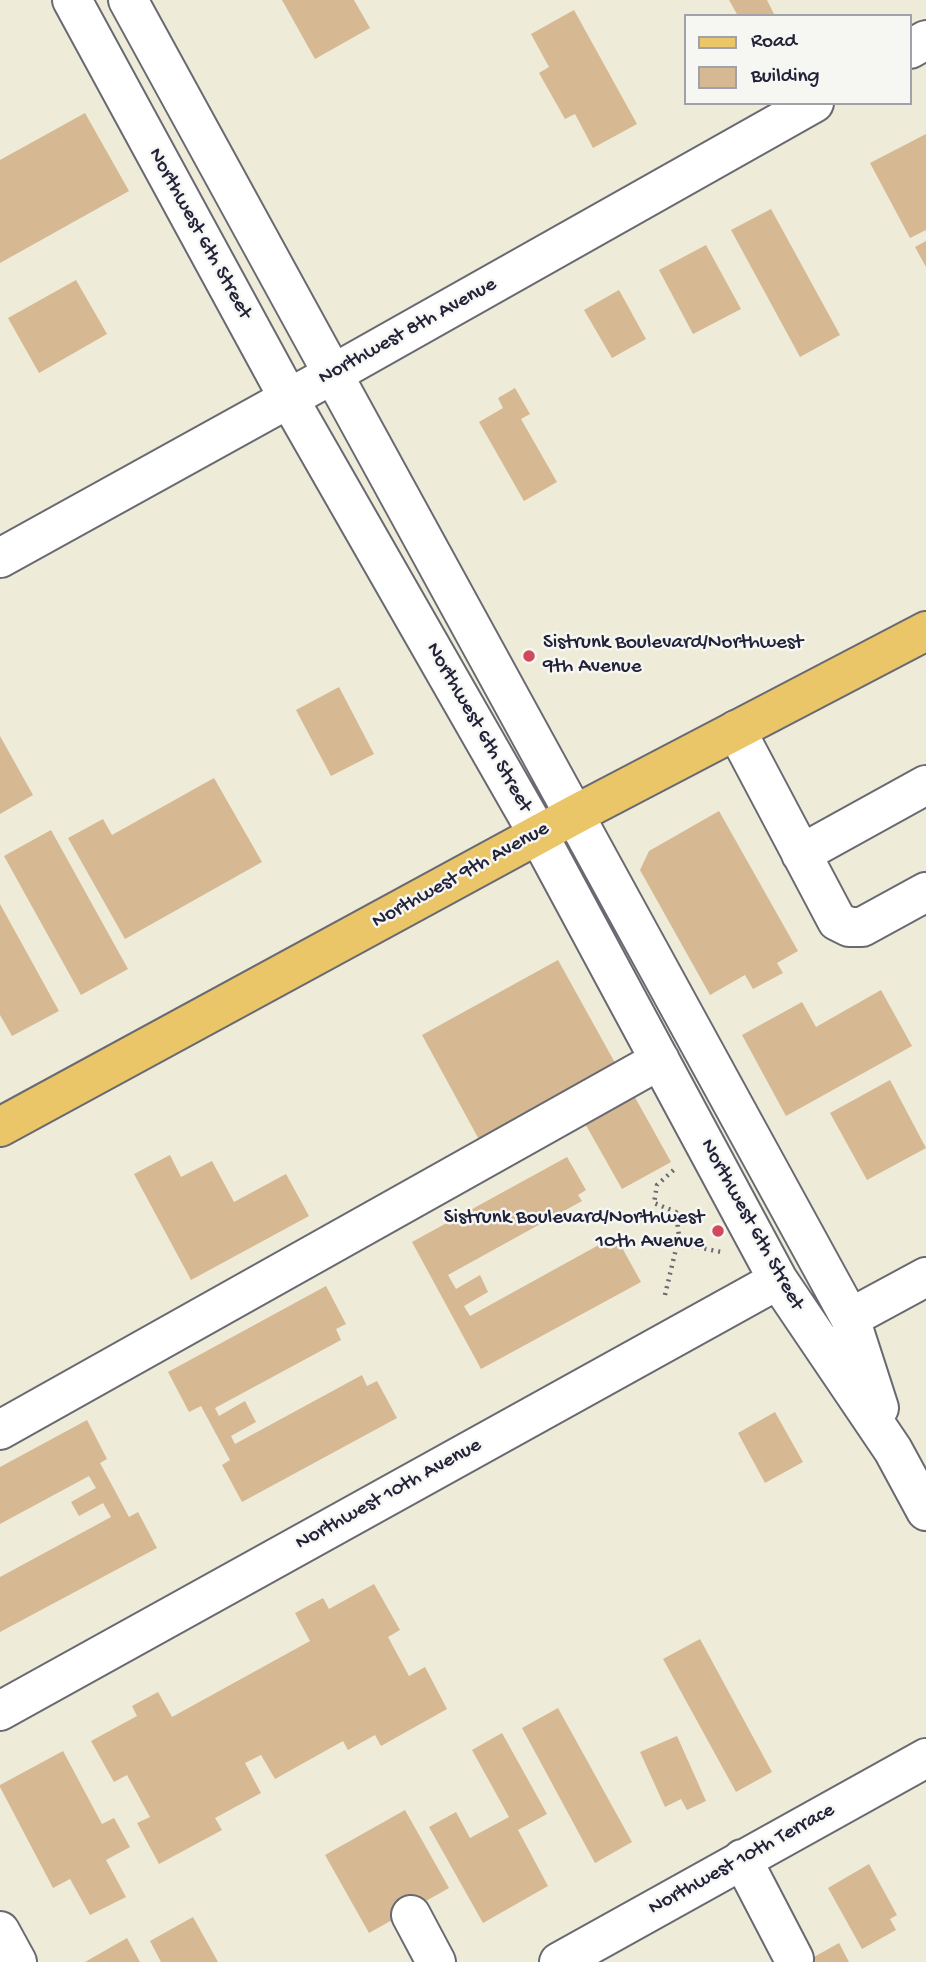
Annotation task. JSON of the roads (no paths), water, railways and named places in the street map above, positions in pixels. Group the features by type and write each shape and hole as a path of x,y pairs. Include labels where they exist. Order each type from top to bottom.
{"main road":[{"name":"Northwest 9th Avenue","path":"0,1127 538,834 926,631"}],"street":[{"name":"Northwest 6th Street","path":"72,0 289,398 538,834 778,1280 893,1450 926,1511"},
{"name":"Northwest 6th Street","path":"128,0 850,1318 893,1450"},
{"name":"Northwest 8th Avenue","path":"0,558 810,105"},
{"path":"736,730 837,921 849,927 862,927 926,892"},
{"path":"801,853 926,785"},
{"path":"0,1430 660,1060"},
{"path":"850,1318 926,1277"},
{"name":"Northwest 10th Avenue","path":"0,1711 778,1280"},
{"name":"Northwest 10th Terrace","path":"559,1962 926,1758"},
{"path":"741,1860 794,1959"},
{"path":"411,1915 436,1962"},
{"path":"0,1931 17,1962"}],"place":[{"name":"Sistrunk Boulevard/Northwest 9th Avenue","path":"529,656"},
{"name":"Sistrunk Boulevard/Northwest 10th Avenue","path":"718,1231"}]}
